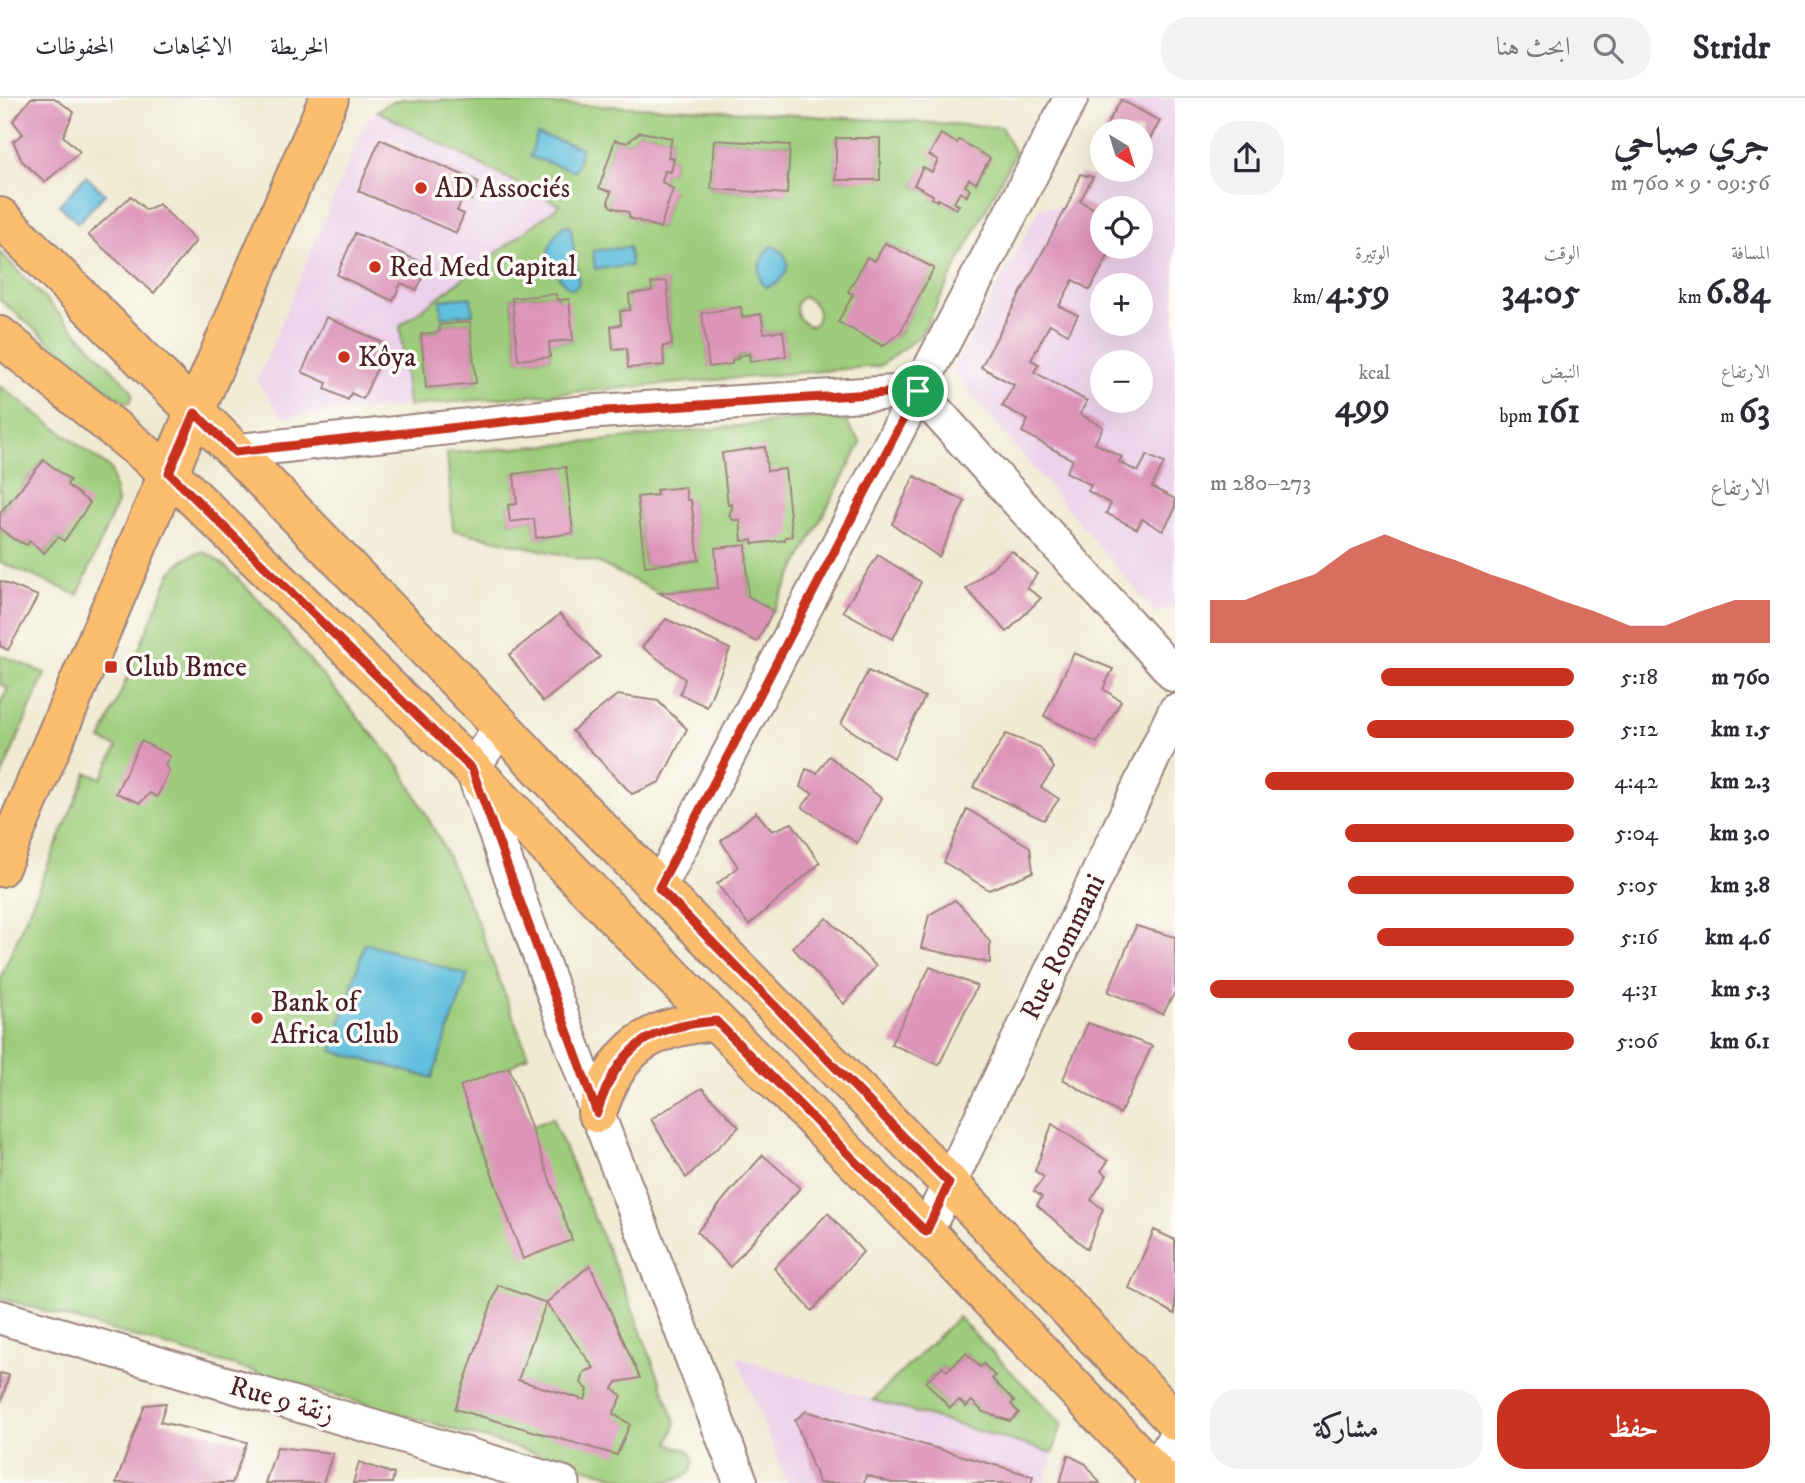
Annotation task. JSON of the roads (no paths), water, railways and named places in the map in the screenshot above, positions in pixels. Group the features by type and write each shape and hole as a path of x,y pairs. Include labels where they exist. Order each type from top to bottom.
{"main road":[{"path":"0,867 329,98"},
{"path":"0,217 235,452 545,773 949,1183 1175,1421"},
{"path":"0,336 169,473 472,769 716,1021 926,1232 1157,1479"},
{"path":"597,1113 613,1073 634,1048 663,1031 678,1026 716,1021"}],"street":[{"path":"659,888 1071,98 1061,98"},
{"path":"235,452 591,412 918,391"},
{"path":"918,391 1175,675"},
{"name":"Rue Rommani","path":"926,1232 1175,711"},
{"path":"501,726 472,769 597,1113 741,1483"},
{"name":"Rue 9 زنقة","path":"0,1317 563,1483"},
{"path":"1157,1479 1175,1437"}],"water":[{"path":"537,134 582,148 575,171 530,157"},
{"path":"86,176 105,194 78,223 59,205"},
{"path":"566,225 571,229 579,283 574,288 568,287 561,279 548,257 554,239"},
{"path":"771,246 785,255 787,268 779,280 765,287 759,276 759,265"},
{"path":"629,247 631,266 595,269 593,251"},
{"path":"471,297 473,314 442,317 440,300"},
{"path":"365,943 468,975 432,1078 332,1051"}],"place":[{"name":"AD Associés","path":"421,188"},
{"name":"Red Med Capital","path":"375,267"},
{"name":"Kôya","path":"344,357"},
{"name":"Club Bmce","path":"111,667"},
{"name":"Bank of Africa Club","path":"257,1018"}]}
